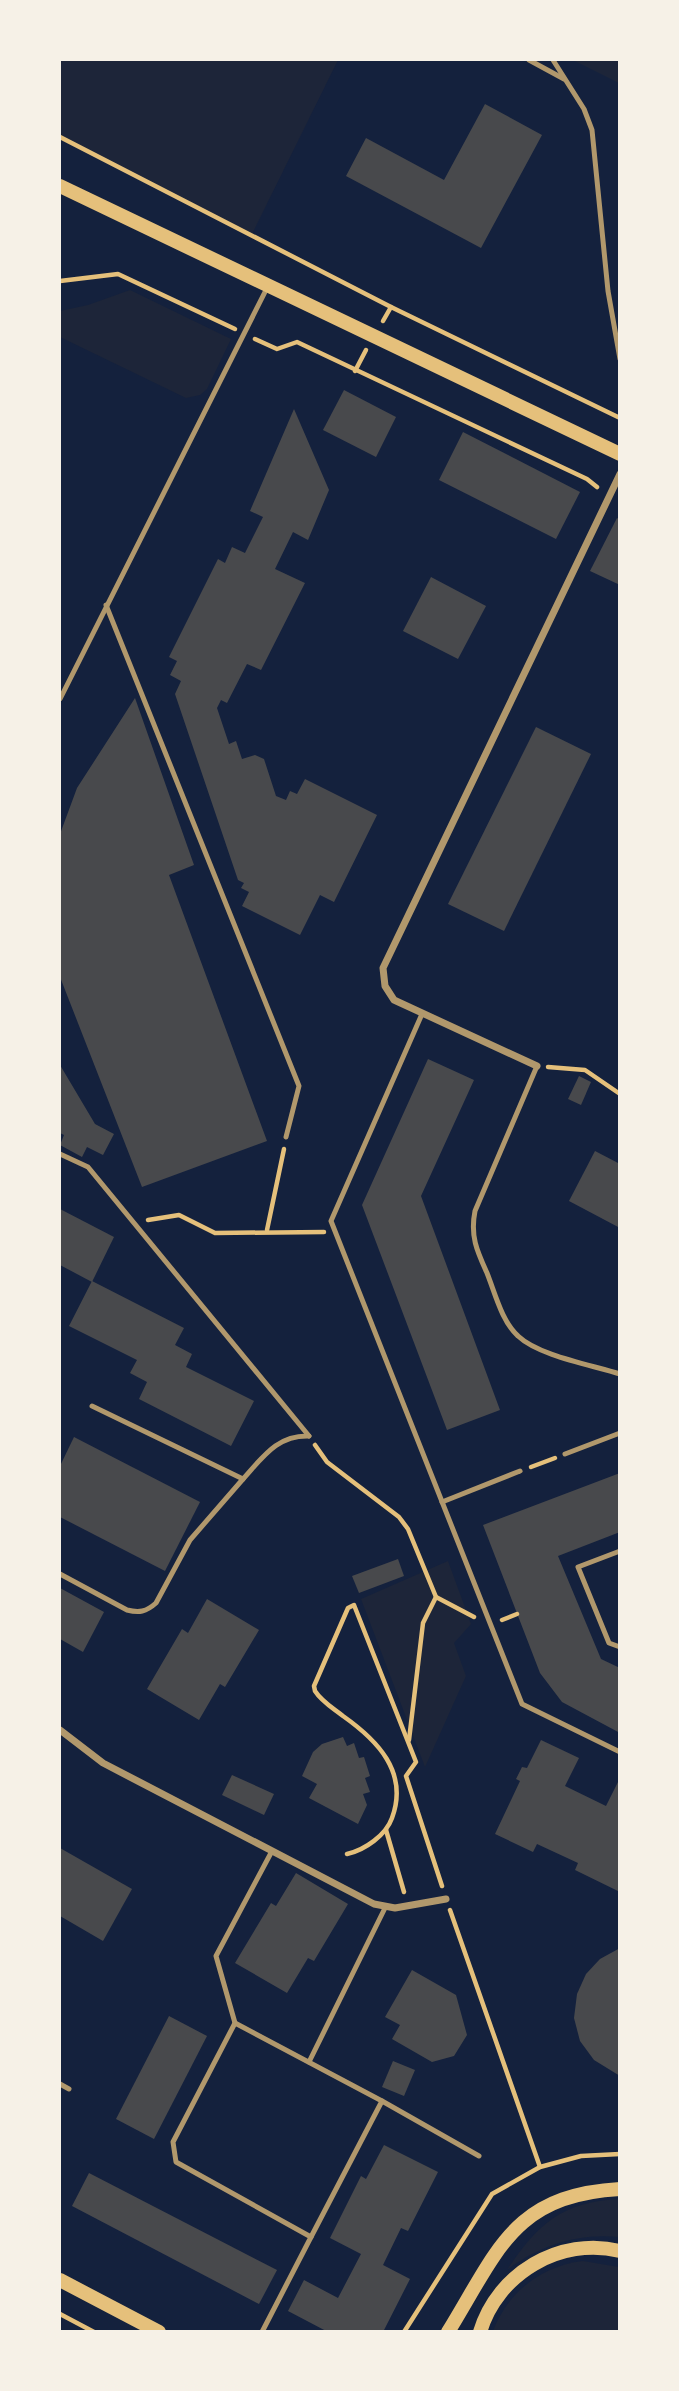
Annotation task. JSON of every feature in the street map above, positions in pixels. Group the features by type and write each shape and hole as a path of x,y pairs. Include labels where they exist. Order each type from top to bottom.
{"main road":[{"path":"60,186 620,454"},
{"path":"452,2326 502,2244 522,2220 560,2199 586,2192 620,2189"},
{"path":"480,2332 485,2316 503,2289 537,2261 581,2248 620,2251"},
{"path":"60,2280 159,2332"}],"street":[{"path":"537,1066 394,1000 385,986 383,968 620,474"},
{"path":"60,1730 103,1763 385,1908 446,1899"}],"lane":[{"path":"528,60 567,80"},
{"path":"553,60 567,80 592,130 608,291 620,359"},
{"path":"60,699 268,286"},
{"path":"106,605 299,1086 286,1137"},
{"path":"422,1014 331,1221 522,1704 620,1752"},
{"path":"537,1066 475,1211 471,1228 473,1242 506,1320 517,1336 533,1346 620,1374"},
{"path":"60,1154 88,1167 309,1436"},
{"path":"92,1405 243,1479"},
{"path":"565,1454 620,1433"},
{"path":"60,1574 127,1610 139,1613 150,1608 156,1603 190,1540 243,1479 279,1442 292,1436 309,1436"},
{"path":"442,1502 520,1471"},
{"path":"620,1551 578,1567 609,1643 620,1647"},
{"path":"272,1851 216,1956 235,2023 173,2142 176,2162 310,2236"},
{"path":"309,2062 385,1908"},
{"path":"235,2023 479,2156"},
{"path":"60,2084 69,2089"},
{"path":"262,2332 382,2101"}],"path":[{"path":"60,137 391,307 620,418"},
{"path":"60,281 118,274 277,349 297,342 587,479 609,497"},
{"path":"537,1066 585,1070 620,1094"},
{"path":"267,1230 286,1137"},
{"path":"134,1223 179,1215 215,1233 267,1230 309,1232"},
{"path":"309,1436 327,1462 399,1517 408,1529 436,1597 450,1607 491,1624"},
{"path":"520,1471 565,1454"},
{"path":"409,1741 423,1623 436,1597"},
{"path":"347,1854 367,1845 386,1829 397,1797 396,1782 388,1760 369,1734 319,1698 314,1686 352,1605 357,1607 409,1741 416,1766 406,1776 540,2167"},
{"path":"386,1829 408,1906"},
{"path":"404,2332 492,2194 540,2167 581,2156 620,2154"},
{"path":"60,2314 94,2332"}],"shaded area":[{"path":"60,60 338,60 251,236 60,138"},
{"path":"573,60 619,60 619,83"},
{"path":"130,290 231,339 207,389 200,395 186,398 60,337 60,311 88,305"},
{"path":"448,1561 471,1624 454,1643 466,1676 425,1767 361,1599"},
{"path":"619,2199 619,2237 589,2237 560,2243 533,2254 507,2270 529,2240 552,2219 581,2205"},
{"path":"583,2261 619,2267 619,2331 493,2331 507,2304 528,2283 553,2269"}],"building":[{"path":"485,104 542,135 481,248 346,176 366,138 444,180"},
{"path":"344,390 396,417 376,457 323,430"},
{"path":"294,409 329,490 308,540 293,532 275,569 305,583 261,670 247,664 227,703 221,700 217,708 229,744 236,741 242,759 255,755 264,759 276,796 286,800 290,791 297,794 305,779 377,815 334,902 320,895 300,935 242,906 249,892 241,888 244,883 238,880 175,694 181,681 170,675 177,661 169,657 218,559 225,563 232,547 245,553 263,517 250,511"},
{"path":"463,432 580,492 556,539 439,480"},
{"path":"617,518 620,520 620,585 590,571"},
{"path":"431,577 486,606 458,659 403,631"},
{"path":"135,698 194,865 169,875 267,1141 142,1187 60,977 60,834 77,788"},
{"path":"536,727 591,754 504,931 448,904"},
{"path":"428,1059 474,1080 421,1196 500,1410 447,1430 362,1205"},
{"path":"60,1065 95,1124 114,1134 103,1155 87,1147 82,1157 60,1145 64,1135 60,1133"},
{"path":"579,1076 591,1082 581,1105 568,1099"},
{"path":"595,1151 620,1164 620,1228 569,1201"},
{"path":"60,1209 114,1237 92,1282 60,1265"},
{"path":"92,1281 184,1328 175,1345 192,1354 186,1367 254,1401 231,1446 139,1399 147,1382 130,1373 137,1360 69,1326"},
{"path":"74,1437 200,1502 165,1571 60,1517 60,1466"},
{"path":"620,1473 620,1532 558,1556 601,1659 620,1668 620,1733 562,1702 540,1673 483,1525"},
{"path":"398,1559 404,1576 359,1593 352,1576"},
{"path":"60,1588 104,1612 83,1652 60,1639"},
{"path":"207,1599 259,1630 225,1687 220,1684 199,1720 147,1689 182,1629 188,1633"},
{"path":"343,1737 347,1746 354,1743 359,1758 364,1757 370,1776 365,1778 370,1792 363,1794 367,1805 358,1824 309,1798 317,1784 302,1776 313,1752 322,1744"},
{"path":"541,1740 579,1758 565,1786 606,1806 620,1778 620,1892 575,1870 578,1863 537,1844 533,1852 495,1834 520,1781 516,1779 522,1767 527,1768"},
{"path":"232,1775 274,1794 264,1815 222,1795"},
{"path":"60,1848 132,1889 103,1941 60,1916"},
{"path":"296,1873 348,1904 314,1961 308,1958 287,1993 235,1963 271,1903 276,1906"},
{"path":"620,1948 620,2076 594,2060 580,2041 574,2018 577,1994 586,1974 600,1959"},
{"path":"412,1970 456,1995 467,2035 454,2056 432,2062 392,2039 400,2025 385,2017"},
{"path":"169,2016 207,2036 154,2139 116,2119"},
{"path":"393,2061 415,2070 404,2096 382,2087"},
{"path":"384,2145 438,2172 408,2231 401,2228 383,2265 410,2279 383,2332 328,2332 288,2311 304,2280 338,2298 361,2254 330,2238 361,2176 366,2179"},
{"path":"89,2173 277,2270 259,2304 72,2206"}]}
